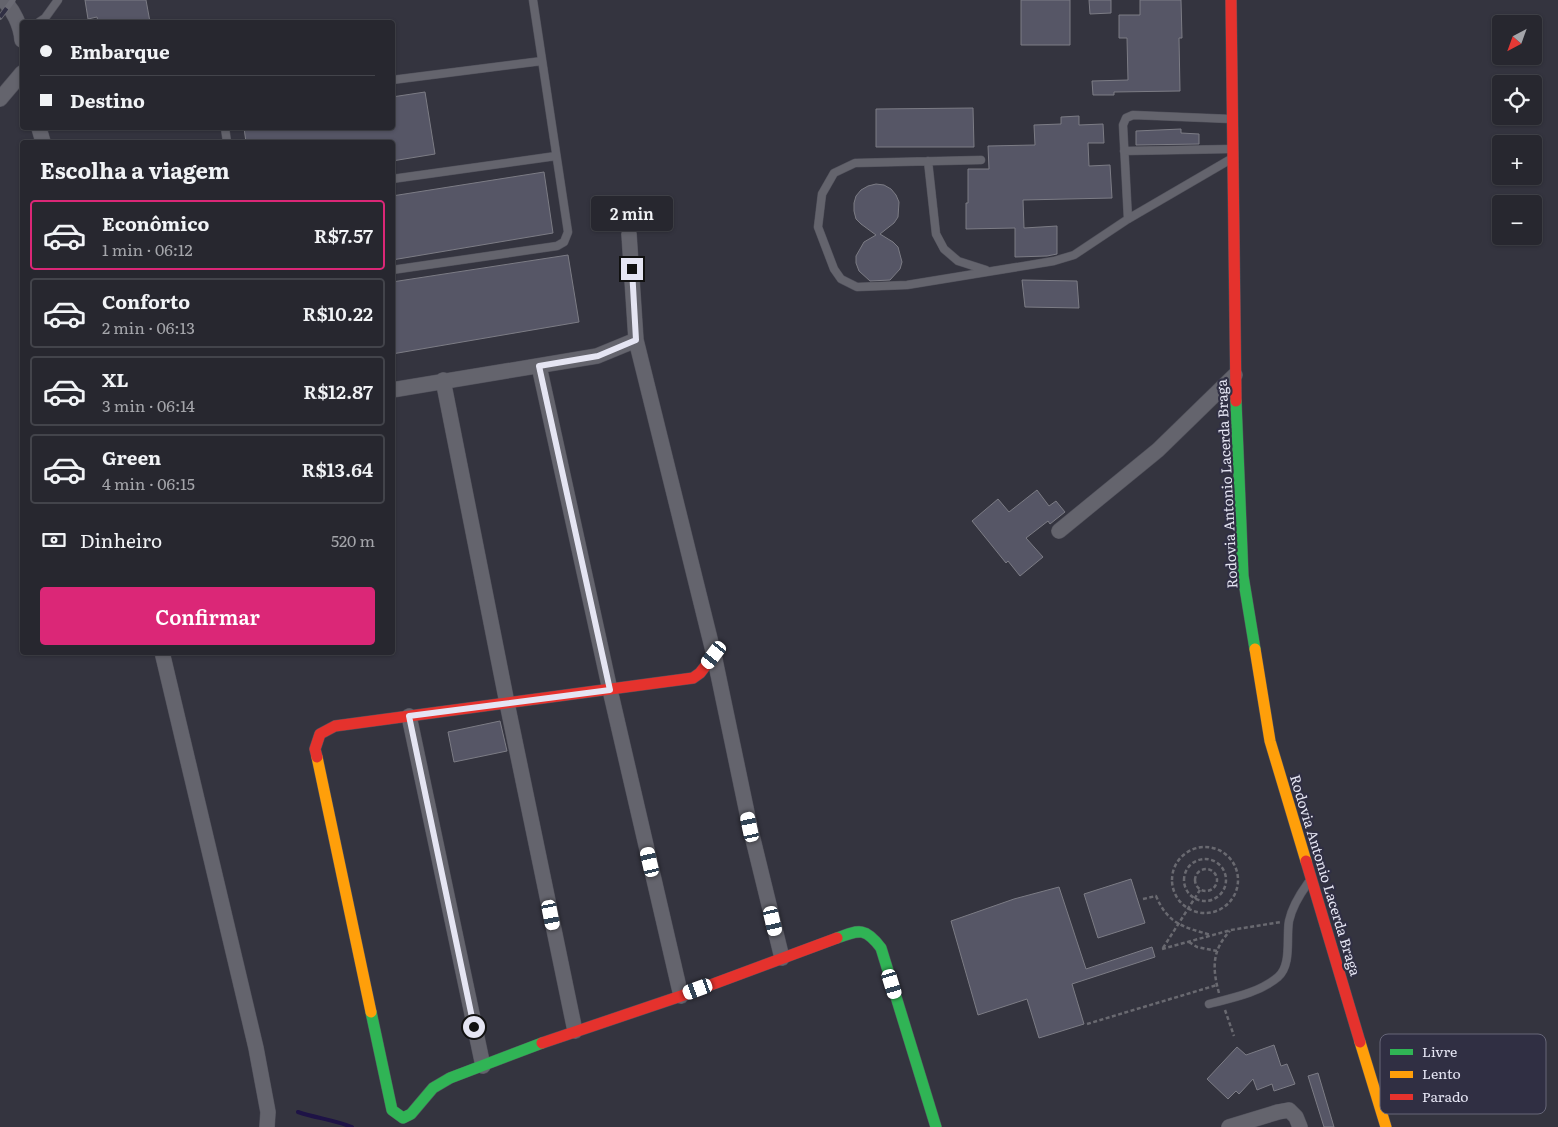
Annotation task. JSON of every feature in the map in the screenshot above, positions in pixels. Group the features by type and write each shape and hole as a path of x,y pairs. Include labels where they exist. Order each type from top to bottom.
{"street":[{"path":"3,0 9,5 20,30"},
{"name":"Rodovia Antonio Lacerda Braga","path":"1231,0 1236,375 1243,576 1270,741 1380,1107"},
{"path":"0,100 20,75"},
{"path":"630,234 636,340 714,655 750,827 782,958"},
{"path":"395,389 598,356 636,340"},
{"path":"539,366 610,690 681,996"},
{"path":"1059,531 1158,450 1236,375"},
{"path":"443,380 575,1031"},
{"path":"163,655 256,1048 268,1112 267,1127"},
{"path":"714,655 700,673 693,678 334,726 320,734 315,749 392,1110 403,1118 411,1114 433,1088 450,1078 575,1031 681,996 856,931 871,934 881,948 936,1127"},
{"path":"409,716 483,1066"},
{"path":"1229,1127 1289,1110 1296,1117 1300,1127"},
{"name":"Rodovia Antonio Lacerda Braga","path":"1382,1114 1386,1127"}],"lane":[{"path":"42,20 58,0"},
{"path":"395,270 557,246 564,242 568,232 532,0"},
{"path":"395,80 542,61"},
{"path":"1128,219 1122,125 1126,118 1133,115 1232,119"},
{"path":"1124,151 1233,153"},
{"path":"981,160 855,163 834,173 822,194 818,227 834,269 841,280 857,287 908,286 1054,261 1074,255 1233,153"},
{"path":"395,179 556,156"},
{"path":"928,161 936,234 944,249 958,261 989,271"},
{"path":"1209,1004 1262,987 1280,976 1286,964 1290,920 1297,899 1312,877"}],"path":[{"path":"1210,847 1221,851 1229,857 1235,866 1238,876 1235,896 1228,905 1219,911 1204,913 1188,909 1174,891 1172,880 1174,869 1180,859 1188,852 1210,847"},
{"path":"1209,859 1216,861 1225,873 1226,887 1222,894 1209,901 1195,898 1186,888 1184,876 1187,869 1196,860 1209,859"},
{"path":"1202,869 1210,869 1217,877 1216,885 1208,891 1200,890 1195,884 1196,873 1202,869"},
{"path":"1200,890 1162,949 1231,930 1290,920"},
{"path":"1143,899 1156,896 1172,921 1178,925 1212,935"},
{"path":"1231,930 1222,939 1214,962 1217,985 1234,1036"},
{"path":"1189,942 1197,947 1217,951"},
{"path":"1087,1024 1217,985"}],"building":[{"path":"85,0 146,0 150,20 98,20 97,17 88,19"},
{"path":"1021,0 1070,0 1070,45 1021,45"},
{"path":"1089,0 1111,0 1111,13 1090,14"},
{"path":"1140,0 1181,0 1182,38 1179,38 1180,91 1114,92 1114,95 1093,95 1092,81 1128,80 1127,38 1119,38 1119,15 1140,15"},
{"path":"425,92 435,154 395,161 395,140 246,140 244,130 395,130 395,97"},
{"path":"973,108 974,147 876,147 876,109"},
{"path":"1079,116 1079,125 1103,124 1104,143 1088,143 1089,166 1110,165 1112,198 1023,200 1024,228 1057,226 1057,254 1015,257 1015,228 966,229 968,169 989,169 988,146 1035,145 1034,125 1061,124 1061,117"},
{"path":"1181,129 1181,133 1199,134 1199,144 1136,145 1136,131"},
{"path":"544,172 553,233 395,259 395,196"},
{"path":"876,184 884,185 891,189 899,202 898,217 894,223 880,234 898,247 902,262 900,269 890,280 870,281 859,271 856,256 864,242 876,235 856,219 854,203 856,196 861,190"},
{"path":"568,255 579,322 395,353 395,282"},
{"path":"1022,280 1077,281 1079,308 1025,307"},
{"path":"1037,490 1049,506 1056,501 1065,512 1050,524 1048,521 1026,538 1043,557 1020,576 1008,561 1006,563 972,521 998,499 1009,512"},
{"path":"500,721 507,751 454,762 448,732"},
{"path":"1131,879 1145,923 1098,938 1084,894"},
{"path":"1059,887 1086,969 1152,947 1155,957 1072,984 1084,1024 1039,1038 1027,999 978,1015 951,921 1014,899"},
{"path":"1274,1045 1281,1066 1287,1064 1295,1084 1274,1091 1272,1084 1257,1090 1253,1079 1239,1094 1236,1091 1228,1099 1207,1079 1237,1047 1246,1055"},
{"path":"1318,1073 1334,1127 1324,1127 1308,1076"}],"waterway":[{"path":"298,1112 352,1127"}],"railway":[{"path":"0,17 13,0"}],"traffic: fast":[{"path":"1236,401 1243,576 1255,649"},
{"path":"837,938 851,933 862,932 876,941 881,948 936,1127"},
{"path":"371,1012 392,1110 403,1118 411,1114 433,1088 450,1078 542,1043"}],"traffic: slow":[{"path":"1255,649 1270,741 1306,861"},
{"path":"317,757 371,1012"},
{"path":"1360,1042 1380,1107"},
{"path":"1382,1114 1386,1127"}],"traffic: jam":[{"path":"1231,0 1236,401"},
{"path":"317,757 315,749 320,734 335,726 693,678 700,673 714,655"},
{"path":"1306,861 1360,1042"},
{"path":"542,1043 681,996 837,938"}],"route":[{"path":"474,1027 409,716 610,690 539,366 598,356 636,340 632,269"}]}
